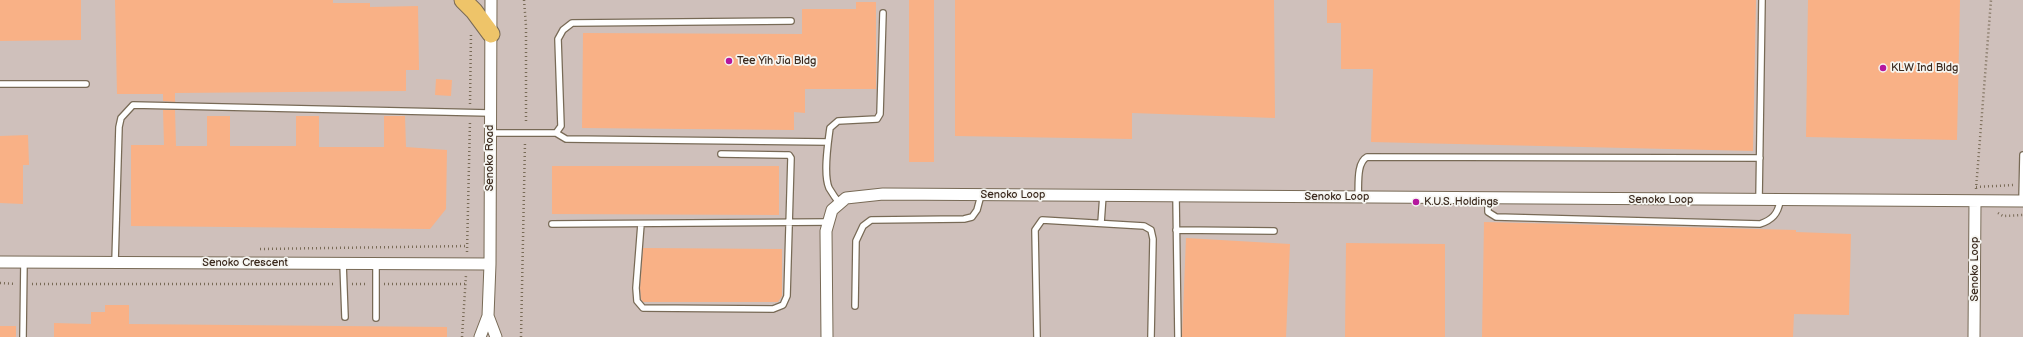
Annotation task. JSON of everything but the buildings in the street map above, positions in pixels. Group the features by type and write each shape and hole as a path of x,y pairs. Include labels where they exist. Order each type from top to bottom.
{"main road":[{"path":"463,0 474,11 491,34"}],"street":[{"name":"Senoko Road","path":"480,337 488,316 490,264 491,0"},
{"name":"Senoko Loop","path":"840,204 846,198 882,194 1975,202 2022,201"},
{"name":"Senoko Loop","path":"1974,337 1975,202"},
{"path":"826,337 826,231 832,210 840,204"},
{"name":"Senoko Crescent","path":"0,262 490,264"},
{"name":"Senoko Road","path":"488,316 496,337"}],"lane":[{"path":"1759,200 1762,0"},
{"path":"840,204 829,188 827,179 830,128 838,121 878,119 880,114 883,13"},
{"path":"556,133 561,126 562,119 558,39 563,30 572,23 791,20"},
{"path":"0,84 86,84"},
{"path":"115,262 119,127 121,118 133,105 490,113"},
{"path":"491,133 556,133 566,139 828,142"},
{"path":"641,224 636,288 637,301 643,308 773,309 783,305 787,296 791,158 789,155 721,154"},
{"path":"2022,201 2023,155"},
{"path":"1358,197 1360,166 1363,160 1367,157 1760,158"},
{"path":"855,306 856,242 863,226 871,220 972,217 977,210 981,195"},
{"path":"1101,223 1102,195"},
{"path":"1176,196 1178,337"},
{"path":"1488,198 1488,212 1496,217 1521,220 1760,224 1774,216 1778,209 1780,200"},
{"path":"1037,337 1035,230 1042,220 1144,226 1151,230 1153,239 1151,337"},
{"path":"552,224 829,222"},
{"path":"1176,230 1274,231"},
{"path":"22,337 24,262"},
{"path":"342,263 345,317"},
{"path":"376,263 376,318"}],"path":[{"path":"521,337 526,34 524,0"},
{"path":"1975,202 1991,0"},
{"path":"462,337 467,264 470,26"},
{"path":"1976,187 2022,185"},
{"path":"256,249 467,246"},
{"path":"0,283 465,284"}],"shaded area":[{"path":"0,0 2023,0 2023,337 0,337"}],"place":[{"name":"Tee Yih Jia Bldg","path":"729,61"},
{"name":"KLW Ind Bldg","path":"1883,68"},
{"name":"K.U.S. Holdings","path":"1416,202"}]}
